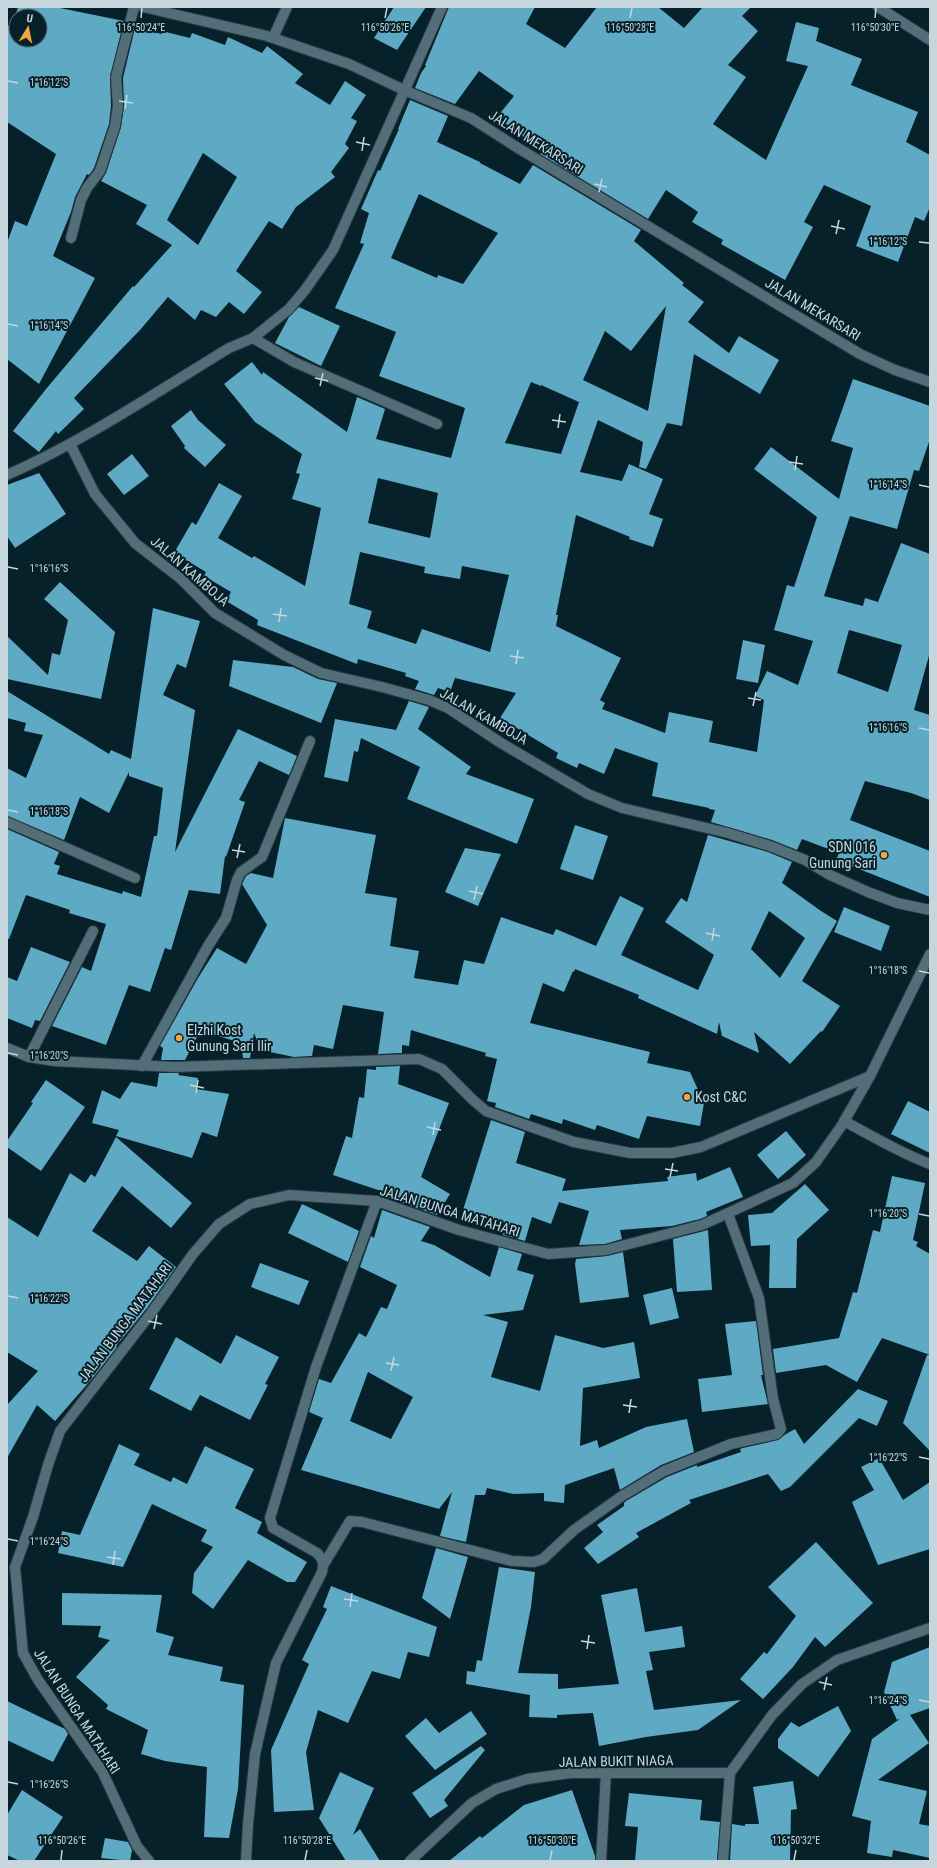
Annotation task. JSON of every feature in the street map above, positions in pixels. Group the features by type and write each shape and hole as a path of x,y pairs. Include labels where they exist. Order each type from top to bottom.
{"street":[{"path":"71,238 81,200 87,188 100,171 115,126 118,106 116,77 134,7"},
{"name":"JALAN MEKARSARI","path":"143,7 273,38 349,64 404,90 470,118 860,354 895,370 930,382"},
{"path":"273,38 288,7"},
{"path":"7,475 70,444 230,348 252,338 289,309 334,250 442,7"},
{"path":"878,7 930,40"},
{"path":"252,338 294,362 437,424"},
{"name":"JALAN KAMBOJA","path":"70,444 95,494 135,543 181,579 215,613 284,655 322,673 429,700 448,708 501,743 588,794 622,808 720,831 770,846 805,860 830,875 868,892 897,903 930,910"},
{"path":"142,1066 208,946 226,918 237,880 241,872 262,856 310,741"},
{"path":"7,822 135,878"},
{"path":"29,1056 93,931"},
{"name":"JALAN BUNGA MATAHARI","path":"149,1861 137,1846 102,1771 38,1680 23,1653 11,1565 33,1517 48,1465 60,1431 152,1312 193,1254 220,1224 250,1204 289,1195 377,1201 459,1230 548,1254 606,1250 702,1226 794,1183 816,1162 844,1121 870,1076 930,954"},
{"path":"7,1048 29,1056 54,1061 174,1067 419,1059 442,1069 473,1100 491,1113 574,1142 630,1153 672,1153 701,1147 870,1076"},
{"path":"844,1121 893,1148 930,1164"},
{"path":"324,1564 317,1552 272,1528 270,1518 316,1367 377,1201"},
{"path":"246,1861 255,1754 276,1663 322,1572 324,1564 350,1521 362,1522 512,1561 534,1562 543,1559 574,1530 642,1483 664,1471 731,1444 777,1434 781,1429 773,1399 762,1308 754,1282 728,1214"},
{"path":"723,1861 730,1773 772,1715 802,1684 838,1660 930,1628"},
{"name":"JALAN BUKIT NIAGA","path":"410,1861 472,1803 496,1789 527,1779 570,1773 730,1773"},
{"path":"601,1861 606,1773"}],"building":[{"path":"18,7 55,7 124,21 110,76 111,106 109,124 94,168 89,175 87,174 75,197 71,212 53,256 95,278 39,384 7,359 7,243 15,221 27,226 56,154 7,122 7,25 8,48 48,48 48,8"},
{"path":"394,7 426,7 397,50 374,38"},
{"path":"449,7 535,7 526,24 565,48 597,7 658,7 684,28 703,7 751,7 742,16 758,31 728,65 746,77 713,124 766,160 808,66 786,61 796,22 819,28 816,41 862,59 851,85 918,112 906,142 930,155 930,207 924,221 915,217 898,262 856,246 871,206 824,185 804,222 813,227 785,280 721,244 723,240 692,222 698,212 666,190 648,219 540,154 542,151 497,117 514,96 479,71 455,104 415,88 421,73 426,66 425,65"},
{"path":"135,28 162,34 162,31 190,38 192,33 225,45 228,37 262,53 267,46 303,74 295,83 330,105 345,81 366,95 351,118 357,121 345,144 349,148 331,172 335,177 296,207 282,229 269,221 236,271 262,292 244,314 229,302 216,317 201,310 195,320 168,297 140,330 74,398 84,409 58,434 56,431 39,452 13,431 46,389 133,286 134,287 172,245 136,224 147,205 101,181 106,173 121,127 124,106 123,78","holes":["203,153 237,177 198,245 167,220"]},
{"path":"410,100 448,116 437,142 480,162 520,184 533,165 641,230 634,241 684,283 682,285 704,302 688,322 729,353 739,336 779,360 760,394 694,354 682,426 667,423 646,469 639,467 643,442 598,420 580,472 622,481 629,464 663,479 649,514 663,519 653,547 629,539 630,537 576,515 556,615 558,615 556,626 621,658 600,700 605,703 602,709 665,733 669,712 713,721 709,742 757,752 764,700 755,696 767,671 798,685 813,641 774,630 787,585 794,587 817,517 754,469 771,447 839,499 853,448 831,441 853,379 930,406 930,439 919,471 914,470 897,529 850,516 824,596 863,606 865,598 878,602 901,543 930,554 930,652 914,710 930,715 930,800 911,793 865,781 850,820 930,851 930,897 836,860 839,853 802,839 797,850 772,840 711,822 715,810 652,796 658,763 615,748 604,774 579,763 577,768 556,758 558,753 500,718 516,693 455,678 450,692 438,688 434,695 415,689 419,681 405,676 406,673 358,659 357,664 257,625 258,620 226,601 231,592 204,576 206,572 174,553 192,522 196,525 219,483 242,496 218,538 252,558 254,556 305,586 321,508 292,499 300,474 296,473 302,454 255,422 224,384 252,362 262,375 263,372 347,432 357,397 385,409 376,439 451,458 465,408 379,376 396,332 335,308 364,244 360,243 369,213 361,209 378,170 380,171","holes":["419,194 498,233 463,284 438,275 437,278 391,258","666,306 648,411 583,380 605,331 631,351","531,382 579,402 561,454 505,443","378,478 438,493 430,538 368,523","360,552 425,567 424,573 460,579 462,566 509,575 490,652 422,629 416,644 367,628 372,611 349,604","849,630 902,645 888,692 837,673"]},
{"path":"299,307 340,326 321,366 275,343 289,317"},
{"path":"191,410 198,420 226,445 205,467 184,448 185,446 171,426"},
{"path":"132,454 149,476 124,495 107,474"},
{"path":"39,473 66,514 15,548 7,536 7,485"},
{"path":"60,582 115,632 101,699 7,679 7,636 48,675 52,653 60,655 68,620 44,599"},
{"path":"153,608 200,621 186,668 177,664 163,695 195,710 175,852 238,729 297,756 289,775 259,761 239,800 245,802 226,857 225,856 220,894 189,890 171,950 165,948 150,992 129,985 106,1045 52,1026 82,967 91,971 106,924 69,913 70,910 26,895 9,939 7,939 7,829 59,852 54,864 60,866 57,874 122,894 123,891 141,897 154,836 157,836 163,788 129,776 129,772 109,813 80,797 64,840 7,816 7,768 26,778 43,735 24,731 26,723 7,718 7,691 109,754 111,750 131,759"},
{"path":"743,640 765,645 758,683 736,679"},
{"path":"233,660 293,667 318,679 337,683 321,723 229,686"},
{"path":"409,701 429,707 418,729 471,767 466,774 534,799 517,844 407,799 420,767 361,738 358,752 354,751 348,782 324,777 335,719 396,730"},
{"path":"285,818 376,835 365,893 397,898 390,946 419,951 414,978 458,985 464,960 484,964 501,917 553,935 556,929 596,946 620,896 644,908 621,955 698,990 714,955 665,922 681,898 687,902 708,835 768,852 792,862 782,883 837,921 802,981 840,1006 822,1032 821,1031 790,1064 754,1032 759,1053 722,1036 719,1022 717,1034 638,998 639,995 575,969 564,992 543,983 530,1023 650,1052 647,1063 690,1072 704,1103 700,1126 647,1116 639,1139 597,1125 595,1130 563,1119 562,1124 531,1114 529,1119 495,1107 496,1103 487,1101 497,1059 485,1056 486,1053 411,1030 409,1046 402,1045 402,1053 378,1054 384,1012 343,1005 333,1049 314,1045 312,1056 294,1057 265,1051 265,1049 260,1048 254,1033 250,1058 243,1058 241,1043 215,1035 202,1027 185,1060 161,1060 163,1048 160,1046 198,978 217,948 246,964 267,925 242,884 246,876 251,873 273,878","holes":["769,911 805,938 780,978 751,949"]},
{"path":"575,825 608,836 593,880 560,869"},
{"path":"465,848 501,854 478,906 445,892"},
{"path":"844,907 890,926 881,951 834,932"},
{"path":"31,947 70,962 40,1021 35,1020 32,1028 7,1018 7,977 17,981"},
{"path":"400,1066 398,1084 449,1103 421,1177 450,1194 437,1215 386,1197 387,1193 333,1175 346,1136 352,1138 359,1097 364,1098 367,1069 376,1070 376,1067"},
{"path":"159,1073 179,1073 178,1075 198,1078 196,1089 229,1094 217,1137 202,1132 192,1158 116,1136 119,1130 92,1123 102,1090 120,1099 131,1082 157,1087"},
{"path":"46,1080 85,1107 41,1171 7,1147 7,1141 33,1103 31,1102"},
{"path":"908,1101 930,1112 930,1153 891,1134"},
{"path":"491,1120 525,1132 516,1163 566,1179 562,1191 668,1181 667,1177 696,1173 697,1181 730,1167 743,1197 706,1212 707,1216 700,1219 672,1226 620,1230 622,1239 605,1244 579,1245 589,1211 559,1202 551,1224 532,1217 525,1241 503,1235 506,1223 463,1210"},
{"path":"786,1131 806,1155 778,1179 757,1155"},
{"path":"116,1137 192,1203 171,1228 122,1186 92,1231 137,1261 149,1246 176,1267 147,1308 116,1346 117,1347 91,1380 55,1421 37,1405 7,1458 7,1405 38,1371 7,1352 7,1217 38,1237 70,1173 85,1183 91,1174 95,1177"},
{"path":"892,1176 925,1183 913,1240 918,1242 916,1246 930,1254 930,1355 882,1338 857,1382 826,1365 776,1373 773,1349 839,1338 853,1292 857,1293 873,1230 880,1232"},
{"path":"805,1184 829,1210 797,1239 796,1288 769,1288 770,1245 751,1246 748,1215 772,1213"},
{"path":"302,1204 359,1231 348,1262 288,1233"},
{"path":"382,1210 430,1227 421,1241 434,1245 490,1277 499,1247 522,1254 517,1270 534,1275 523,1310 483,1315 508,1322 491,1377 540,1391 555,1335 603,1348 634,1342 640,1378 583,1388 580,1446 597,1440 599,1448 646,1427 687,1419 694,1452 661,1465 620,1490 614,1468 565,1485 564,1503 544,1501 544,1493 513,1494 487,1488 485,1495 475,1495 466,1542 440,1536 452,1492 439,1509 301,1470 323,1418 309,1412 319,1379 331,1383 359,1333 366,1337 381,1307 387,1309 397,1285 360,1267 371,1236 374,1238","holes":["368,1372 413,1397 391,1439 350,1421"]},
{"path":"708,1230 712,1290 677,1292 673,1239"},
{"path":"623,1252 629,1297 580,1303 575,1264 576,1259 607,1256"},
{"path":"260,1263 309,1281 299,1305 251,1287"},
{"path":"672,1288 679,1318 650,1325 643,1295"},
{"path":"756,1321 763,1375 761,1375 768,1404 702,1412 698,1379 732,1375 725,1324"},
{"path":"236,1335 279,1357 265,1384 268,1385 250,1420 200,1395 191,1411 149,1389 176,1337 221,1364"},
{"path":"927,1355 930,1355 930,1451 903,1423"},
{"path":"858,1389 888,1401 877,1426 859,1418 790,1487 781,1491 768,1474 689,1500 691,1503 636,1533 639,1537 598,1564 584,1548 603,1532 597,1525 624,1506 626,1501 667,1477 697,1465 697,1467 741,1452 740,1449 743,1448 778,1440 795,1429 804,1444"},
{"path":"119,1444 140,1454 134,1465 171,1482 173,1477 187,1484 205,1446 254,1469 235,1508 262,1522 257,1533 307,1562 295,1582 287,1582 248,1560 213,1609 192,1593 194,1573 213,1547 201,1541 207,1530 152,1504 123,1567 58,1553 62,1531 80,1535"},
{"path":"879,1458 903,1500 930,1482 930,1549 878,1565 852,1502 874,1490 861,1467"},
{"path":"816,1542 873,1603 825,1647 815,1637 793,1667 763,1699 740,1679 764,1652 767,1654 796,1616 768,1587"},
{"path":"436,1548 468,1557 450,1619 422,1598"},
{"path":"499,1567 535,1572 531,1607 518,1673 558,1674 558,1689 619,1684 601,1595 637,1588 645,1632 682,1626 685,1647 649,1652 653,1670 646,1671 654,1710 741,1700 698,1730 646,1737 599,1746 593,1713 557,1715 557,1718 529,1717 530,1695 466,1684 467,1671 475,1672 477,1660 482,1661"},
{"path":"331,1586 437,1627 429,1657 408,1652 400,1679 372,1671 348,1723 318,1710 306,1752 314,1810 274,1812 271,1750 309,1664 302,1660 327,1609 323,1607"},
{"path":"62,1593 162,1595 156,1632 174,1637 168,1655 223,1667 220,1681 244,1685 238,1789 229,1838 204,1837 207,1767 165,1761 141,1754 148,1730 106,1709 108,1705 76,1677 110,1640 98,1637 101,1626 62,1625"},
{"path":"930,1647 930,1708 910,1715 929,1743 878,1780 927,1791 919,1824 930,1826 930,1858 893,1850 892,1857 867,1853 871,1821 852,1816 872,1739 901,1718 897,1720 884,1692 892,1662"},
{"path":"7,1701 65,1729 68,1734 53,1762 7,1740"},
{"path":"838,1706 851,1731 818,1777 778,1748 778,1739 791,1722 799,1727"},
{"path":"471,1711 487,1734 435,1770 405,1736 426,1718 439,1733"},
{"path":"481,1746 485,1750 444,1800 448,1806 430,1818 412,1793"},
{"path":"340,1772 374,1788 353,1835 360,1829 380,1861 346,1861 319,1818"},
{"path":"793,1781 797,1809 791,1810 790,1861 730,1861 732,1824 745,1826 745,1824 759,1824 753,1787"},
{"path":"22,1790 63,1817 34,1861 20,1861 7,1855 7,1815"},
{"path":"572,1790 595,1856 595,1861 449,1861 480,1836 482,1838 524,1805"},
{"path":"629,1793 702,1800 700,1820 720,1822 717,1861 635,1861 638,1827 625,1826"},
{"path":"105,1838 128,1842 132,1850 130,1861 101,1858"}],"place":[{"name":"SDN 016 Gunung Sari","path":"884,855"},
{"name":"Elzhi Kost Gunung Sari Ilir","path":"179,1038"},
{"name":"Kost C&C","path":"687,1097"}]}
